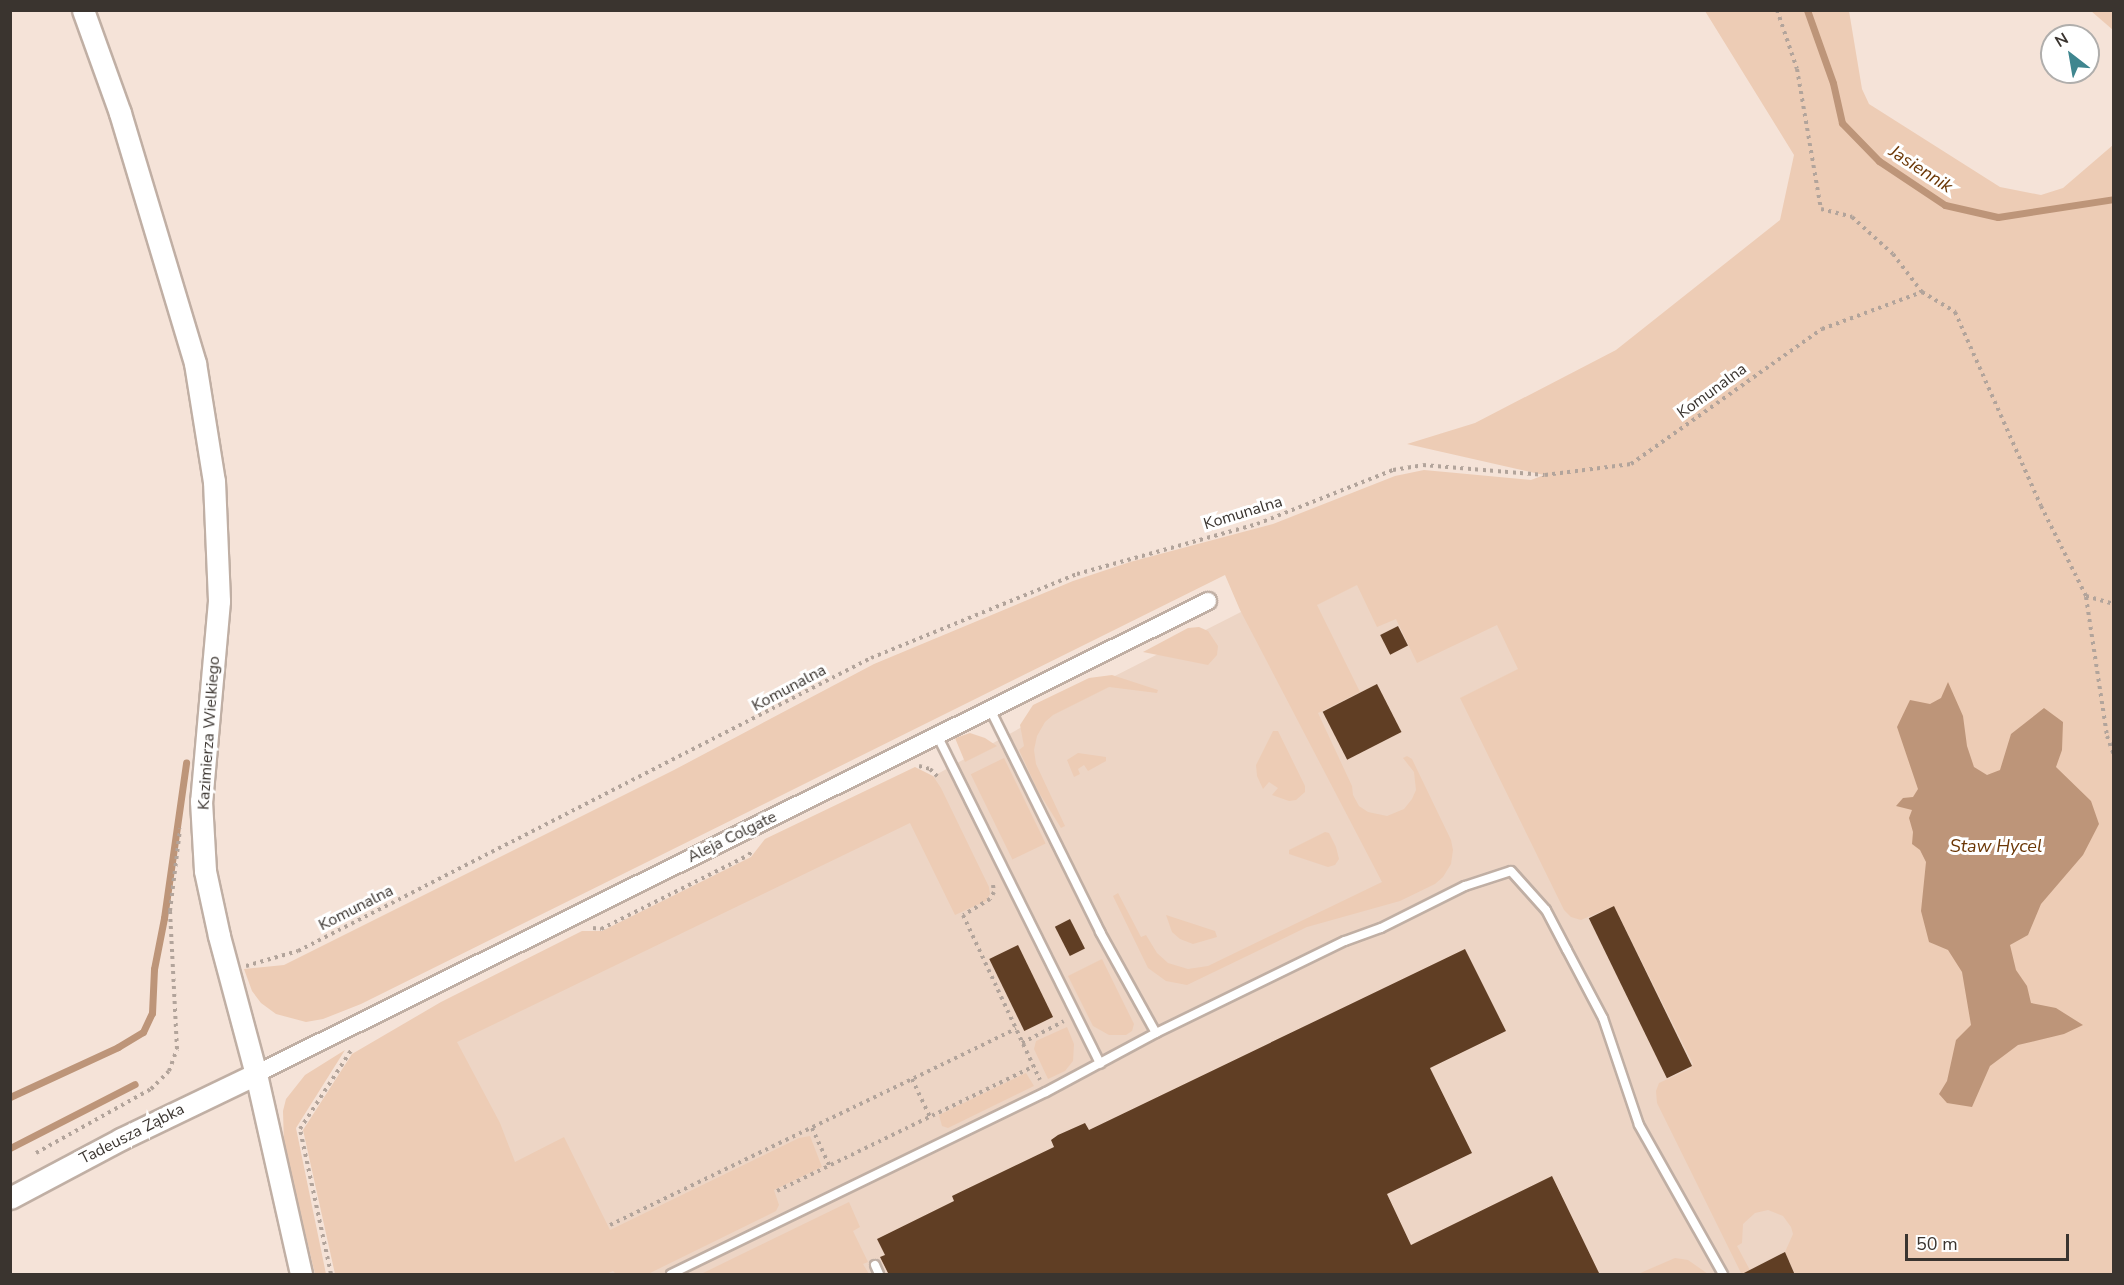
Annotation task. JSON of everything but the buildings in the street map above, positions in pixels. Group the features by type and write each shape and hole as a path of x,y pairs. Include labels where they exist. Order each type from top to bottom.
{"street":[{"name":"Kazimierza Wielkiego","path":"83,10 120,113 195,363 214,481 219,601 202,813 205,871 228,970 256,1074 301,1275"},
{"name":"Aleja Colgate","path":"256,1074 1208,601"},
{"name":"Tadeusza Ząbka","path":"10,1198 121,1139 256,1074"}],"lane":[{"path":"990,709 1100,932 1156,1033"},
{"path":"938,735 1100,1064"},
{"path":"671,1275 1046,1092 1156,1033 1465,886 1511,871 1546,910 1603,1018 1639,1125 1723,1275"},
{"path":"875,1265 879,1275"}],"path":[{"path":"1777,10 1797,69 1821,209 1852,217 1893,254 1922,292 1954,312 2041,506 2086,597 2107,736 2114,755"},
{"name":"Komunalna","path":"228,970 298,951 871,658 1077,574 1257,524 1393,471 1423,465 1545,475 1631,464 1822,329 1922,292"},
{"path":"2086,597 2114,604"},
{"path":"914,764 930,769 944,785"},
{"path":"36,1153 151,1089 169,1071 177,1049 170,911 180,821"},
{"path":"591,928 601,928 748,855 756,845"},
{"path":"992,882 994,892 990,899 963,915 1046,1092"},
{"path":"1022,1043 1075,1015"},
{"path":"610,1226 1016,1029"},
{"path":"331,1275 300,1129 348,1052 358,1046"},
{"path":"777,1191 1034,1066"},
{"path":"912,1079 930,1117"},
{"path":"812,1128 829,1165"}],"shaded area":[{"path":"1705,11 1849,11 1862,89 1869,104 2000,187 2041,195 2063,188 2113,145 2113,1274 1795,1274 1785,1252 1793,1234 1791,1227 1783,1216 1768,1210 1755,1213 1743,1224 1742,1243 1737,1246 1752,1274 1741,1273 1657,1103 1656,1091 1659,1083 1690,1069 1693,1064 1614,906 1581,920 1571,917 1564,910 1460,698 1518,669 1497,625 1417,663 1396,619 1377,627 1357,585 1317,605 1360,692 1318,713 1352,786 1353,795 1359,806 1368,812 1387,816 1404,809 1416,790 1414,772 1403,758 1407,756 1412,759 1451,840 1453,850 1451,864 1443,877 1435,884 1400,901 1307,927 1187,985 1166,981 1148,968 1113,896 1118,893 1141,937 1146,935 1157,953 1168,963 1188,969 1208,966 1382,882 1240,610 1225,575 361,1004 323,1019 306,1022 276,1014 261,1003 252,991 244,969 284,965 674,770 874,664 1073,581 1130,562 1273,524 1395,476 1424,470 1531,480 1544,475 1407,444 1475,423 1616,350 1780,220 1794,155"},
{"path":"2091,11 2113,11 2113,30"},
{"path":"1456,503 1856,1274 385,1274 372,1062 880,806 1101,683"},
{"path":"1199,627 1208,631 1218,646 1217,655 1208,665 1143,652 1188,628"},
{"path":"1112,675 1158,690 1157,693 1109,687 1053,715 1045,722 1037,736 1034,750 1036,764 1065,826 1061,828 1038,791 1019,750 1024,746 1020,725 1033,705 1089,678"},
{"path":"1273,731 1278,731 1305,786 1305,792 1296,800 1289,801 1272,795 1278,788 1269,782 1263,789 1257,776 1256,765"},
{"path":"970,733 985,738 997,746 965,762 955,738"},
{"path":"1078,753 1106,757 1106,761 1088,771 1084,765 1078,769 1080,774 1074,777 1067,760"},
{"path":"1004,758 1046,843 1012,860 971,774"},
{"path":"915,767 933,776 941,788 989,887 990,894 986,901 955,915 910,823 457,1042 500,1123 515,1162 564,1137 610,1230 799,1138 810,1136 822,1167 774,1190 779,1205 776,1211 648,1274 616,1274 613,1271 606,1274 335,1274 303,1130 352,1054 441,1002 582,931 602,931 751,857 765,839"},
{"path":"1325,832 1329,833 1336,847 1339,859 1335,865 1328,867 1289,854 1289,850"},
{"path":"1166,915 1215,931 1217,937 1193,944 1180,939 1172,932"},
{"path":"1102,959 1134,1024 1132,1031 1126,1035 1109,1035 1093,1026 1068,976"},
{"path":"1067,1027 1074,1044 1073,1061 1065,1071 1048,1079 1034,1049 1036,1041"},
{"path":"345,1050 296,1128 326,1274 315,1274 284,1145 283,1111 286,1099 305,1075"},
{"path":"1026,1073 1034,1086 948,1128 942,1126 939,1115"},
{"path":"849,1202 860,1227 853,1231 868,1262 863,1264 869,1274 701,1274"},
{"path":"1675,1258 1688,1260 1708,1274 1638,1274"}],"water":[{"name":"Staw Hycel","path":"1948,682 1963,716 1967,746 1974,767 1987,775 2000,770 2011,734 2044,708 2063,722 2062,750 2056,767 2091,801 2099,824 2083,855 2041,904 2028,935 2010,945 2016,970 2027,986 2031,1003 2056,1008 2083,1025 2064,1034 2018,1045 1990,1066 1972,1107 1947,1103 1939,1094 1947,1081 1956,1040 1971,1025 1962,972 1948,950 1929,942 1921,911 1926,862 1920,850 1912,844 1913,832 1909,818 1912,810 1896,806 1903,798 1913,797 1918,789 1897,727 1910,700 1930,704 1941,698"}],"waterway":[{"name":"Jasiennik","path":"1807,10 1833,83 1842,123 1879,161 1945,205 1998,217 2114,199"},
{"path":"10,1097 118,1047 143,1032 152,1013 154,969 164,918 186,763"},
{"path":"10,1148 135,1084"}]}
